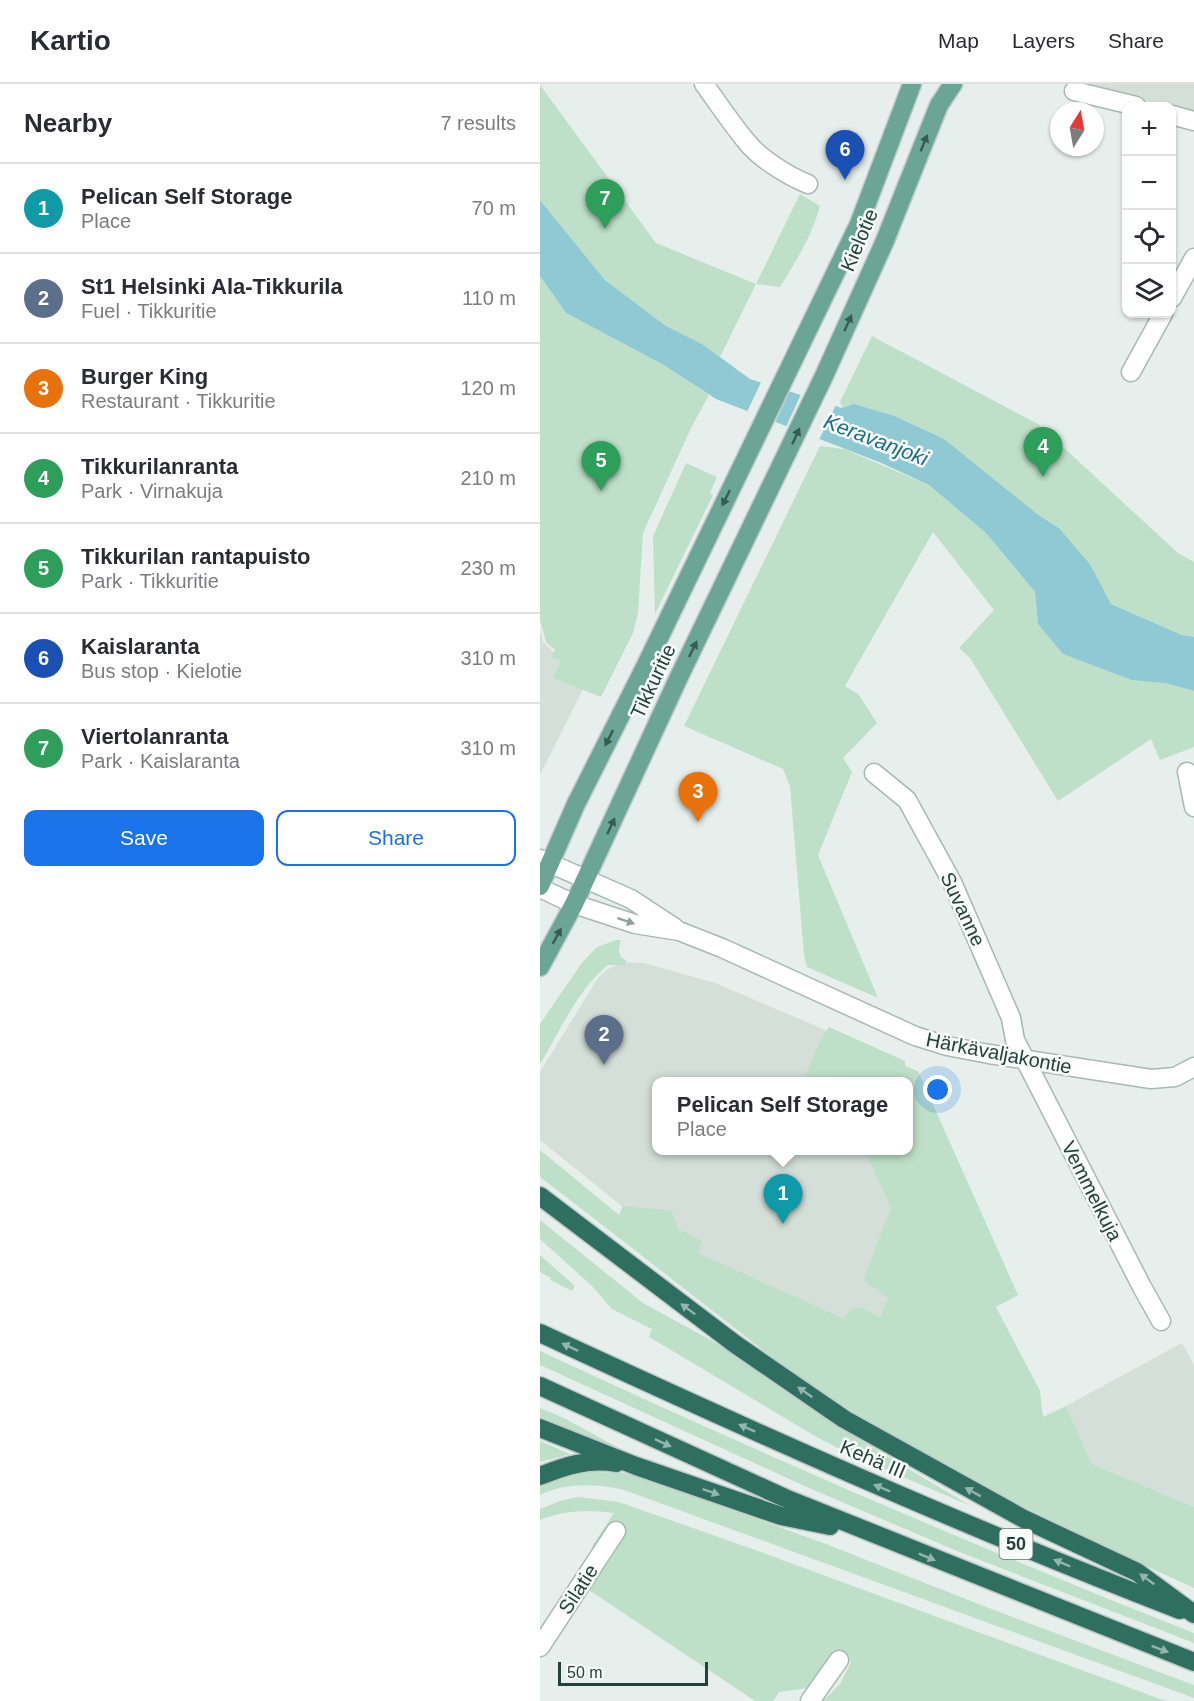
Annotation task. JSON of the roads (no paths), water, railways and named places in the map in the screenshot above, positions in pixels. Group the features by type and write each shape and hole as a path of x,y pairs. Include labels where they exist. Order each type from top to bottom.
{"highway":[{"path":"540,1196 726,1337 844,1419 1024,1519 1137,1572 1194,1615"},
{"name":"Kehä III","path":"540,1333 839,1470 1097,1578 1194,1615"},
{"name":"50","path":"540,1386 785,1498 1194,1662"},
{"path":"540,1428 636,1466 780,1516 873,1535"},
{"path":"540,1476 568,1464 603,1461 636,1466"}],"main road":[{"name":"Kielotie","path":"772,402 859,224 912,84"},
{"name":"Kielotie","path":"806,414 884,243 939,105 952,84"},
{"name":"Tikkuritie","path":"540,887 545,861 576,804 772,402"},
{"name":"Tikkuritie","path":"540,967 574,904 678,679 806,414"}],"street":[{"path":"704,84 747,143 773,164 808,184"},
{"path":"1074,92 1122,103"},
{"path":"1176,116 1194,121"},
{"path":"1176,291 1194,258"},
{"path":"1131,372 1161,318"},
{"path":"1187,772 1194,807"},
{"name":"Suvanne","path":"874,773 907,800 952,882 1011,1018 1015,1040 1026,1060"},
{"name":"Härkävaljakontie","path":"545,861 644,906 679,931 915,1036 947,1046 1157,1079 1175,1077 1194,1067"},
{"name":"Härkävaljakontie","path":"540,887 574,904 635,924 679,931"},
{"name":"Vemmelkuja","path":"1026,1060 1161,1321"},
{"name":"Silatie","path":"540,1647 616,1531"},
{"path":"810,1701 839,1660"}],"water":[{"name":"Keravanjoki","path":"540,200 605,280 666,326 702,344 750,379 842,408 854,404 894,416 944,439 1037,514 1059,528 1090,564 1111,604 1182,635 1194,637 1194,691 1165,683 1132,680 1063,654 1038,624 1035,592 986,533 929,485 879,462 716,399 662,364 566,313 540,276"}],"place":[{"name":"Kaislaranta","path":"845,180"},
{"name":"Viertolanranta","path":"605,229"},
{"name":"Tikkurilanranta","path":"1043,477"},
{"name":"Tikkurilan rantapuisto","path":"601,491"},
{"name":"Burger King","path":"698,822"},
{"name":"St1 Helsinki Ala-Tikkurila","path":"604,1065"},
{"name":"Pelican Self Storage","path":"783,1224"}]}
